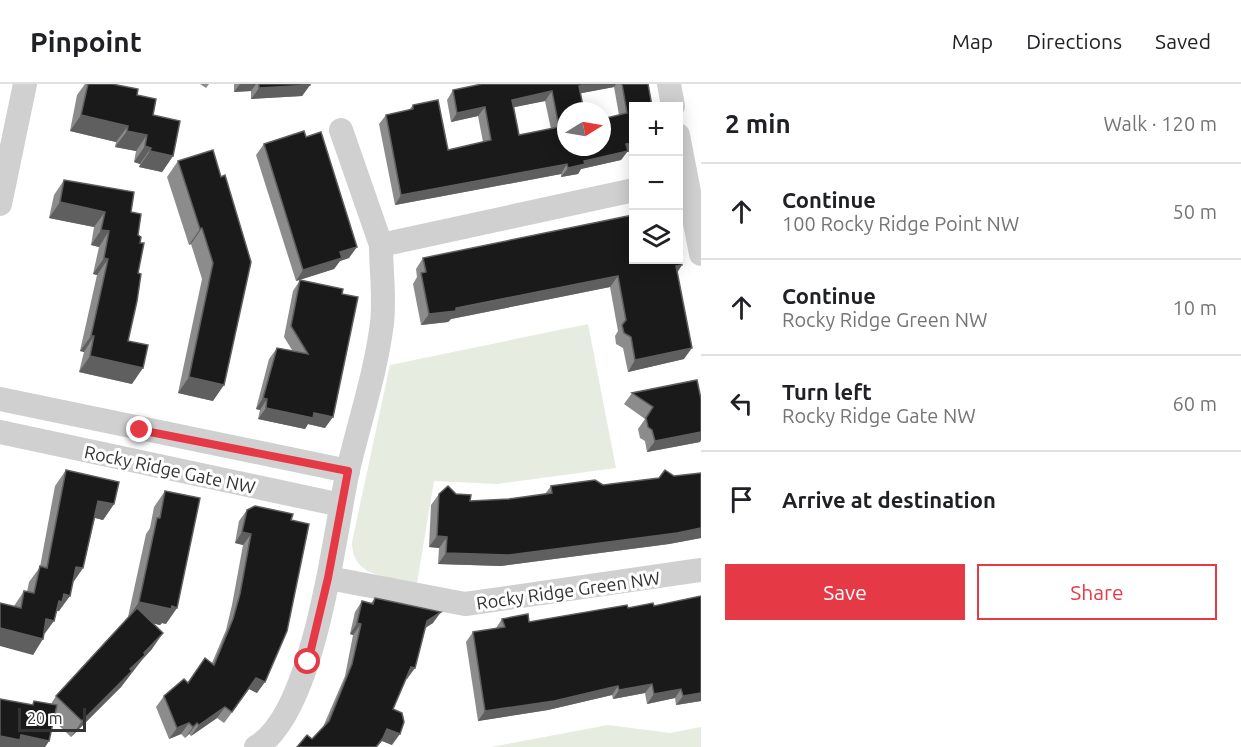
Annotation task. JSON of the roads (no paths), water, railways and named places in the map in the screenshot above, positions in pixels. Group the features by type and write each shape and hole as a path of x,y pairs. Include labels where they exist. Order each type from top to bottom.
{"street":[{"path":"0,204 25,84"},
{"path":"669,84 672,102"},
{"path":"256,747 289,711 308,662 382,322 381,245 341,130"},
{"path":"683,183 701,254"},
{"path":"381,245 629,191"},
{"name":"Rocky Ridge Gate NW","path":"0,399 348,471"},
{"name":"Rocky Ridge Gate NW","path":"0,432 341,505"},
{"name":"Rocky Ridge Green NW","path":"328,578 465,604 701,570"}]}
